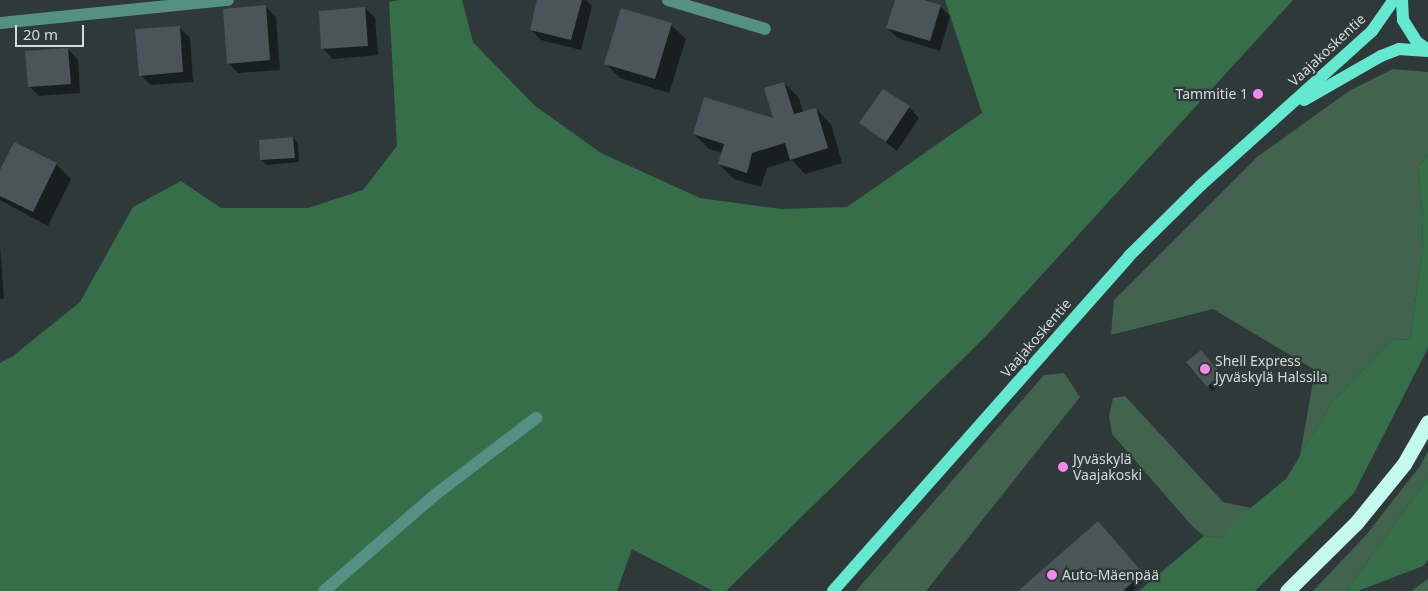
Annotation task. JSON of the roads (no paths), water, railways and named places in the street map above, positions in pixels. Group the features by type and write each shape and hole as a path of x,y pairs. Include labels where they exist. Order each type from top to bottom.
{"highway":[{"path":"1288,591 1356,523 1404,464 1428,422"}],"main road":[{"name":"Vaajakoskentie","path":"833,591 1129,256 1274,118 1372,31 1394,0"},
{"path":"1402,0 1403,20 1417,42 1428,51"},
{"name":"Vaajakoskentie","path":"1274,118 1381,56 1399,50 1428,51"}],"street":[{"path":"0,23 228,0"},
{"path":"668,0 765,28"},
{"path":"324,591 436,494 536,418"}],"place":[{"name":"Tammitie 1","path":"1258,94"},
{"name":"Shell Express Jyväskylä Halssila","path":"1205,369"},
{"name":"Jyväskylä Vaajakoski","path":"1063,467"},
{"name":"Auto-Mäenpää","path":"1052,575"}]}
